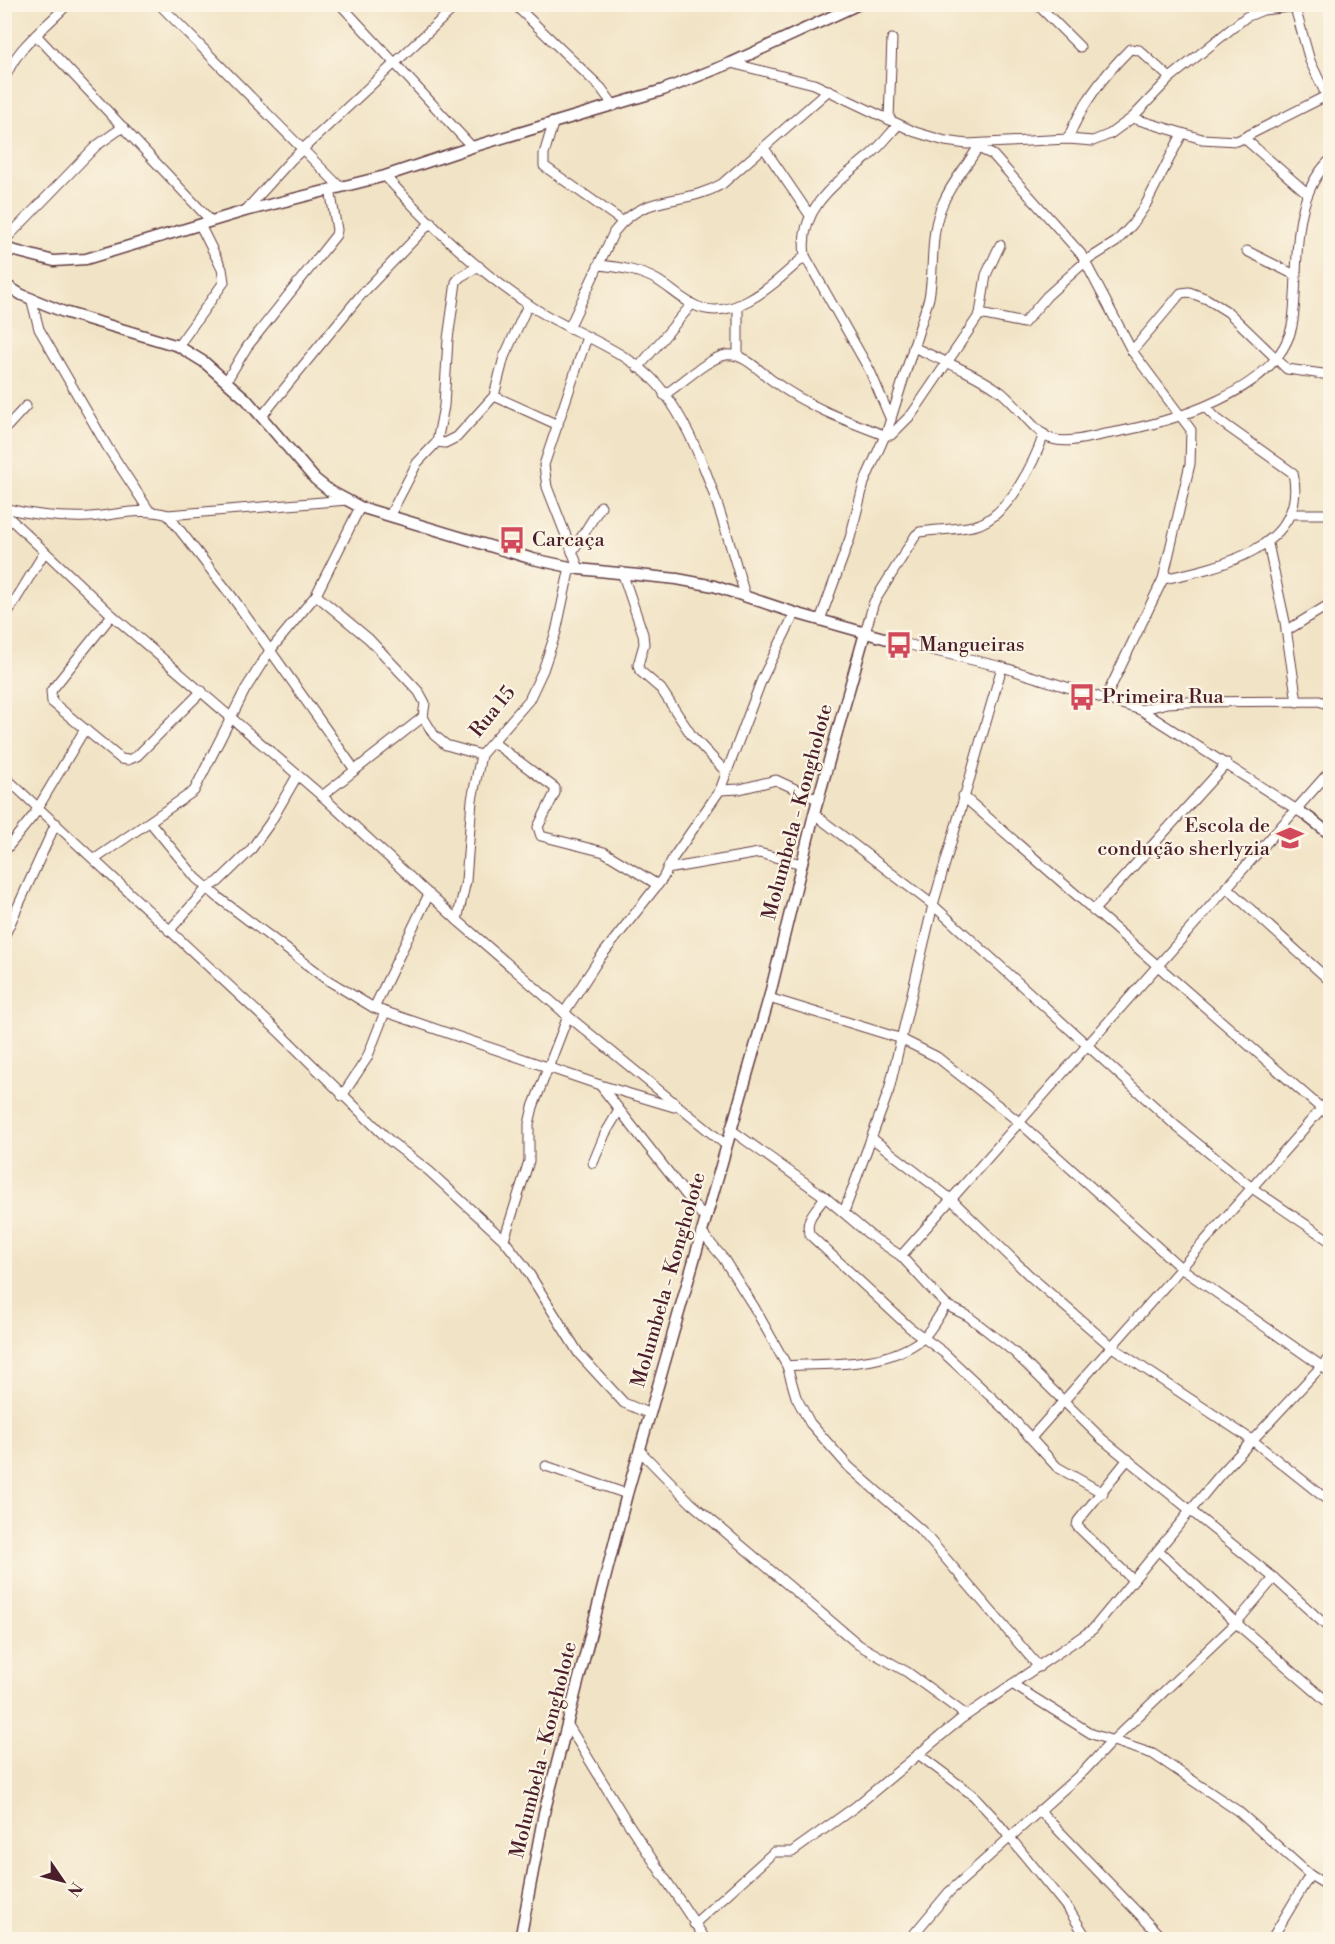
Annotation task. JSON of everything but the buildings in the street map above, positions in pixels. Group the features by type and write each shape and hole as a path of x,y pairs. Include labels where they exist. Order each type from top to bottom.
{"street":[{"path":"4,81 16,57 68,4"},
{"path":"159,4 302,150 335,188 338,230 336,235 247,347 227,380"},
{"path":"340,4 472,147"},
{"path":"245,211 302,150 458,4"},
{"path":"514,4 601,88 614,106"},
{"path":"4,248 54,261 72,261 97,256 245,211 385,176 472,147 614,106 731,63 859,4"},
{"path":"1037,4 1080,47"},
{"path":"731,63 830,90 889,118 898,125 945,141 979,146 1068,139 1085,141 1102,138 1132,118 1170,78 1246,17 1263,10 1320,4"},
{"path":"1132,118 1182,134 1228,142 1244,138 1328,100 1310,61 1294,6"},
{"path":"36,35 123,127 206,223 222,269 224,282 178,346"},
{"path":"889,118 892,39"},
{"path":"1068,139 1088,100 1112,67 1130,49 1139,50 1170,78"},
{"path":"569,328 614,232 622,221 638,209 656,202 716,188 830,90"},
{"path":"553,124 543,161 544,166 622,221"},
{"path":"891,420 870,371 805,256 804,239 809,214 835,183 872,154 898,125"},
{"path":"4,240 96,146 123,127"},
{"path":"980,314 1024,323 1047,296 1086,261 1116,242 1145,206 1182,134"},
{"path":"1244,138 1307,193"},
{"path":"979,146 993,155 1067,235 1086,261 1132,351 1191,430 1190,464 1163,579 1106,698"},
{"path":"820,620 847,547 864,483 891,420 929,298 933,276 932,246 942,204 979,146"},
{"path":"764,148 809,214"},
{"path":"913,347 998,390 1044,434 1054,440 1075,440 1148,426 1205,407 1228,396 1276,360 1293,323 1295,275 1307,193 1316,176 1330,160"},
{"path":"385,176 430,222 479,266 528,305 639,368 664,395 708,478 745,595"},
{"path":"262,416 360,296 430,222"},
{"path":"664,395 709,364 724,356 738,355 772,381 820,410 884,435 891,435 900,429 980,314 986,275 1000,245"},
{"path":"1247,251 1295,275"},
{"path":"599,265 645,274 692,304 712,310 725,310 756,296 805,256"},
{"path":"390,515 417,463 437,442 444,406 448,339 456,282 460,277 479,266"},
{"path":"7,287 64,312 178,346 227,380 262,416 287,449 315,479 360,507 534,559 574,568 687,581 745,595 795,613 865,633 1002,667 1106,698 1141,710 1227,763 1297,809 1330,834"},
{"path":"1132,351 1174,300 1181,293 1189,292 1228,312 1287,369 1330,375"},
{"path":"31,298 39,329 108,448 148,510"},
{"path":"639,368 692,304"},
{"path":"437,442 445,443 457,437 494,396 504,357 528,305"},
{"path":"738,305 738,355"},
{"path":"574,568 573,552 547,488 545,473 546,457 587,337"},
{"path":"494,396 558,425"},
{"path":"4,430 26,406"},
{"path":"1163,579 1228,562 1268,544 1291,514 1293,473 1216,419 1205,407"},
{"path":"865,633 874,602 916,535 920,532 979,524 995,515 1014,492 1030,466 1044,434"},
{"path":"4,508 24,513 88,517 148,510 168,515 347,500"},
{"path":"573,552 601,506"},
{"path":"95,859 194,791 230,716 269,652 316,595 360,507"},
{"path":"4,513 112,615 322,796 457,920 566,1015 726,1145"},
{"path":"1291,514 1330,514"},
{"path":"168,515 232,598 356,770"},
{"path":"1268,544 1298,702"},
{"path":"4,620 44,553"},
{"name":"Rua 15","path":"457,920 466,880 472,800 481,755 529,700 543,670 556,632 574,568"},
{"path":"622,572 643,634 644,644 638,665 640,670 661,689 692,736 726,772"},
{"path":"316,595 369,639 419,692 425,703 423,717 434,735 446,745 481,755"},
{"path":"1286,632 1330,604"},
{"path":"504,1240 529,1161 529,1124 533,1107 550,1066 566,1015 606,950 658,885 720,790 762,679 795,613"},
{"path":"112,615 51,692 52,702 121,759 128,760 137,756 202,691"},
{"name":"Molumbela - Kongholote","path":"520,1940 544,1813 627,1494 769,998 814,814 865,633"},
{"path":"844,1212 873,1139 889,1090 899,1038 933,905 1002,667"},
{"path":"1141,710 1176,702 1319,701 1330,705"},
{"path":"322,796 423,717"},
{"path":"4,852 37,807 85,729"},
{"path":"494,742 555,788 555,794 538,827 541,836 604,852 658,885"},
{"path":"1093,911 1227,763"},
{"path":"901,1256 1330,771"},
{"path":"4,776 95,859 390,1141 429,1171 504,1240 525,1267 579,1354 624,1403 650,1414"},
{"path":"169,931 207,888 218,882 250,851 297,776"},
{"path":"720,790 740,789 776,780 819,800"},
{"path":"963,796 1330,1116"},
{"path":"814,814 933,905 1086,1046 1251,1188 1330,1241"},
{"path":"150,822 207,888 326,979 374,1008 550,1066 600,1085 679,1108"},
{"path":"4,937 56,823"},
{"path":"667,869 759,853 802,864"},
{"path":"1226,887 1330,981"},
{"path":"374,1008 429,894"},
{"path":"769,998 899,1038 938,1057 1019,1122 1181,1268 1327,1369"},
{"path":"342,1096 367,1058 385,1012"},
{"path":"600,1085 618,1112 705,1219"},
{"path":"1031,1438 1330,1099"},
{"path":"593,1163 605,1134 618,1112"},
{"path":"730,1130 825,1197 871,1236 901,1256 946,1305 968,1316 999,1340 1102,1438 1274,1578 1330,1629"},
{"path":"873,1139 951,1199 1031,1277 1112,1347 1252,1440 1330,1502"},
{"path":"825,1197 808,1220 807,1227 810,1235 922,1339 943,1352 1004,1409 1057,1467 1103,1493"},
{"path":"701,1232 732,1272 787,1366 796,1397 810,1423 849,1467 922,1531 1038,1666"},
{"path":"787,1366 870,1360 922,1339 946,1305"},
{"path":"693,1924 774,1852 792,1852 855,1807 966,1715 1093,1629 1252,1440 1327,1369 1330,1357"},
{"path":"640,1451 692,1503 847,1635 907,1672 966,1715"},
{"path":"1128,1459 1103,1493 1078,1521 1077,1526 1133,1580"},
{"path":"546,1466 627,1494"},
{"path":"1158,1550 1236,1623 1330,1704"},
{"path":"909,1940 949,1892 1084,1771 1111,1742 1236,1623 1274,1578"},
{"path":"1012,1684 1051,1710 1111,1742 1142,1748 1238,1811 1310,1875 1330,1887"},
{"path":"568,1725 693,1924 706,1940"},
{"path":"918,1754 975,1796 1062,1902 1088,1940"},
{"path":"1040,1810 1164,1940"},
{"path":"1270,1940 1310,1875"}],"place":[{"name":"Carcaça","path":"512,540"},
{"name":"Mangueiras","path":"899,645"},
{"name":"Primeira Rua","path":"1082,697"},
{"name":"Escola de condução sherlyzia","path":"1290,838"}]}
